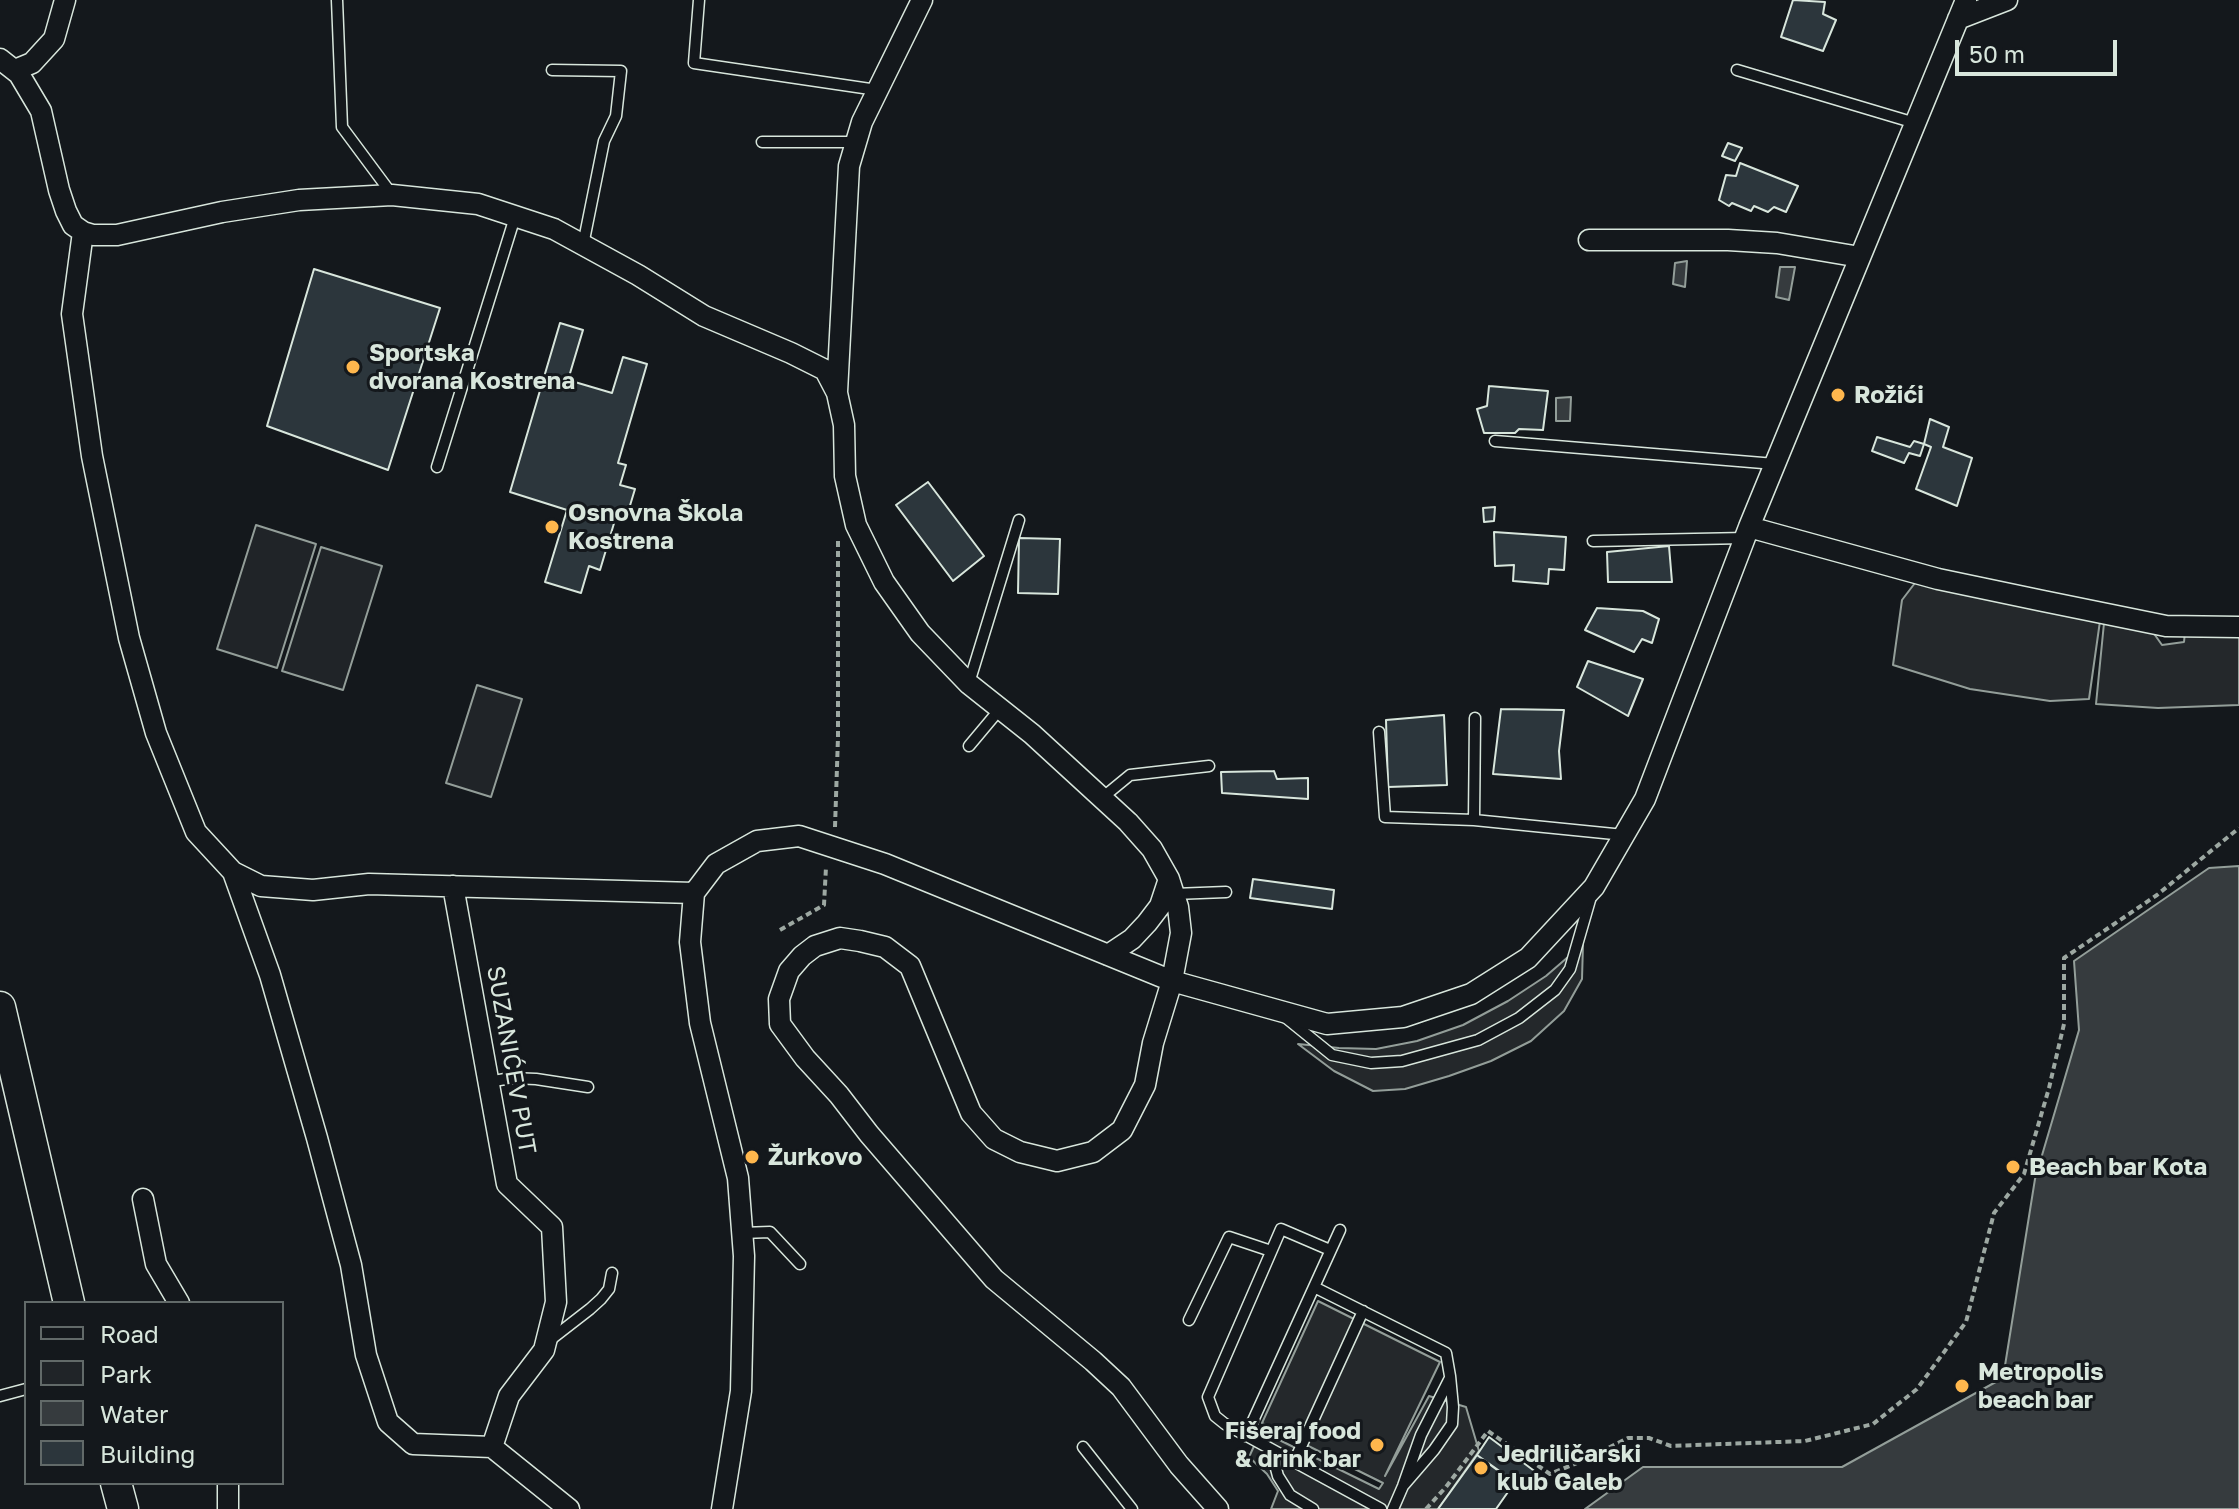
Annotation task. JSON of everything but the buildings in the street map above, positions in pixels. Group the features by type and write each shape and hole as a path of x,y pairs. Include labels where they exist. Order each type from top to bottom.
{"main road":[{"path":"0,1007 14,1090 68,1301"},
{"path":"117,1485 123,1509"}],"street":[{"path":"8,65 32,63 54,39 65,0"},
{"path":"837,393 849,166 862,122 922,0"},
{"path":"722,1509 741,1391 744,1256 738,1178 700,1023 690,942 694,893 716,864 757,841 831,836 885,864 1172,981 1327,1024 1403,1017 1471,994 1528,958 1594,887 1645,799 1775,464 1966,0"},
{"path":"1958,19 2007,0"},
{"path":"8,65 19,74 41,111 66,211 73,225 83,232 117,235 222,212 299,200 392,195 478,204 554,229 704,316 825,370 837,393 844,425 845,476 856,525 884,582 920,633 969,684 1032,734 1128,822 1152,849 1172,886 1181,933 1145,1085 1122,1130 1093,1152 1057,1161 1020,1152 994,1139 971,1113 910,966 885,947 840,938 815,946 789,971 779,999 780,1024 805,1058 994,1279 1121,1387 1179,1465 1218,1509"},
{"path":"83,232 72,314 92,456 129,638 156,733 196,832 233,872 261,886 313,890 369,884 694,893"},
{"path":"1589,240 1777,243 1860,257"},
{"path":"1748,532 1938,579 2166,626 2239,627"},
{"path":"233,872 270,975 317,1138 351,1265 366,1355 388,1422 413,1444 492,1447 569,1509"},
{"name":"SUZANIĆEV PUT","path":"453,886 507,1184 552,1227 556,1302 544,1350 509,1396 492,1447"},
{"path":"1108,955 1132,939 1147,923 1172,886"},
{"path":"143,1199 156,1264 178,1301"},
{"path":"228,1485 228,1509"}],"lane":[{"path":"337,0 342,127 392,195"},
{"path":"699,0 694,63 877,90"},
{"path":"552,70 621,71 616,116 604,141 583,245"},
{"path":"1737,70 1915,123"},
{"path":"762,142 856,142"},
{"path":"437,467 515,217"},
{"path":"1495,441 1775,464"},
{"path":"969,684 1019,520"},
{"path":"1593,541 1748,532"},
{"path":"969,746 1000,709"},
{"path":"1474,820 1475,718"},
{"path":"1379,732 1385,817 1474,820 1624,835"},
{"path":"1102,798 1130,775 1209,766"},
{"path":"1172,886 1226,892"},
{"path":"1277,1011 1332,1055 1371,1063 1402,1061 1478,1040 1519,1018 1555,990 1570,969 1594,887"},
{"path":"488,1082 511,1078 536,1079 588,1087"},
{"path":"1330,1250 1281,1229 1208,1397 1215,1416 1381,1509"},
{"path":"1246,1436 1340,1230"},
{"path":"742,1233 770,1232 800,1264"},
{"path":"1189,1320 1229,1237 1271,1251"},
{"path":"545,1344 601,1299 609,1289 612,1273"},
{"path":"1314,1287 1446,1353 1453,1407 1452,1424 1403,1486"},
{"path":"1294,1462 1363,1311"},
{"path":"1393,1509 1414,1452 1450,1376"},
{"path":"0,1396 24,1390"},
{"path":"1083,1447 1132,1509"},
{"path":"1271,1450 1278,1476 1290,1495 1313,1509"}],"path":[{"path":"780,930 824,905 838,737 838,531"},
{"path":"1426,1509 1488,1431 1550,1474 1628,1438 1649,1438 1671,1446 1805,1441 1873,1424 1917,1389 1966,1322 1994,1213 2024,1174 2064,1024 2064,958 2157,895 2239,828"}],"green space":[{"path":"256,525 316,544 277,668 217,649"},
{"path":"321,547 382,566 343,690 282,671"},
{"path":"477,685 522,699 491,797 446,783"}],"shaded area":[{"path":"1918,579 2100,621 2089,699 2050,701 1970,689 1893,665 1902,600"},
{"path":"2104,623 2150,628 2162,645 2184,642 2185,632 2239,632 2239,705 2158,708 2096,704"},
{"path":"1583,944 1582,979 1564,1011 1531,1041 1491,1061 1449,1076 1405,1089 1373,1091 1334,1071 1298,1044 1376,1049 1417,1041 1463,1025 1546,976"},
{"path":"1318,1301 1440,1362 1385,1476 1429,1396 1466,1407 1479,1451 1438,1509 1271,1509 1278,1491 1267,1474 1249,1457 1261,1431 1379,1489 1383,1483 1262,1423"}],"water":[{"path":"1687,261 1685,287 1673,284 1675,263"},
{"path":"1780,267 1795,267 1789,300 1776,297"},
{"path":"1571,397 1570,421 1556,421 1556,398"},
{"path":"2239,866 2239,1509 1585,1509 1643,1467 1842,1467 2003,1378 2035,1179 2079,1030 2074,961 2209,868"}],"place":[{"name":"Sportska dvorana Kostrena","path":"353,367"},
{"name":"Rožići","path":"1838,395"},
{"name":"Osnovna Škola Kostrena","path":"552,527"},
{"name":"Žurkovo","path":"752,1157"},
{"name":"Beach bar Kota","path":"2013,1167"},
{"name":"Metropolis beach bar","path":"1962,1386"},
{"name":"Fišeraj food & drink bar","path":"1377,1445"},
{"name":"Jedriličarski klub Galeb","path":"1481,1468"}]}
